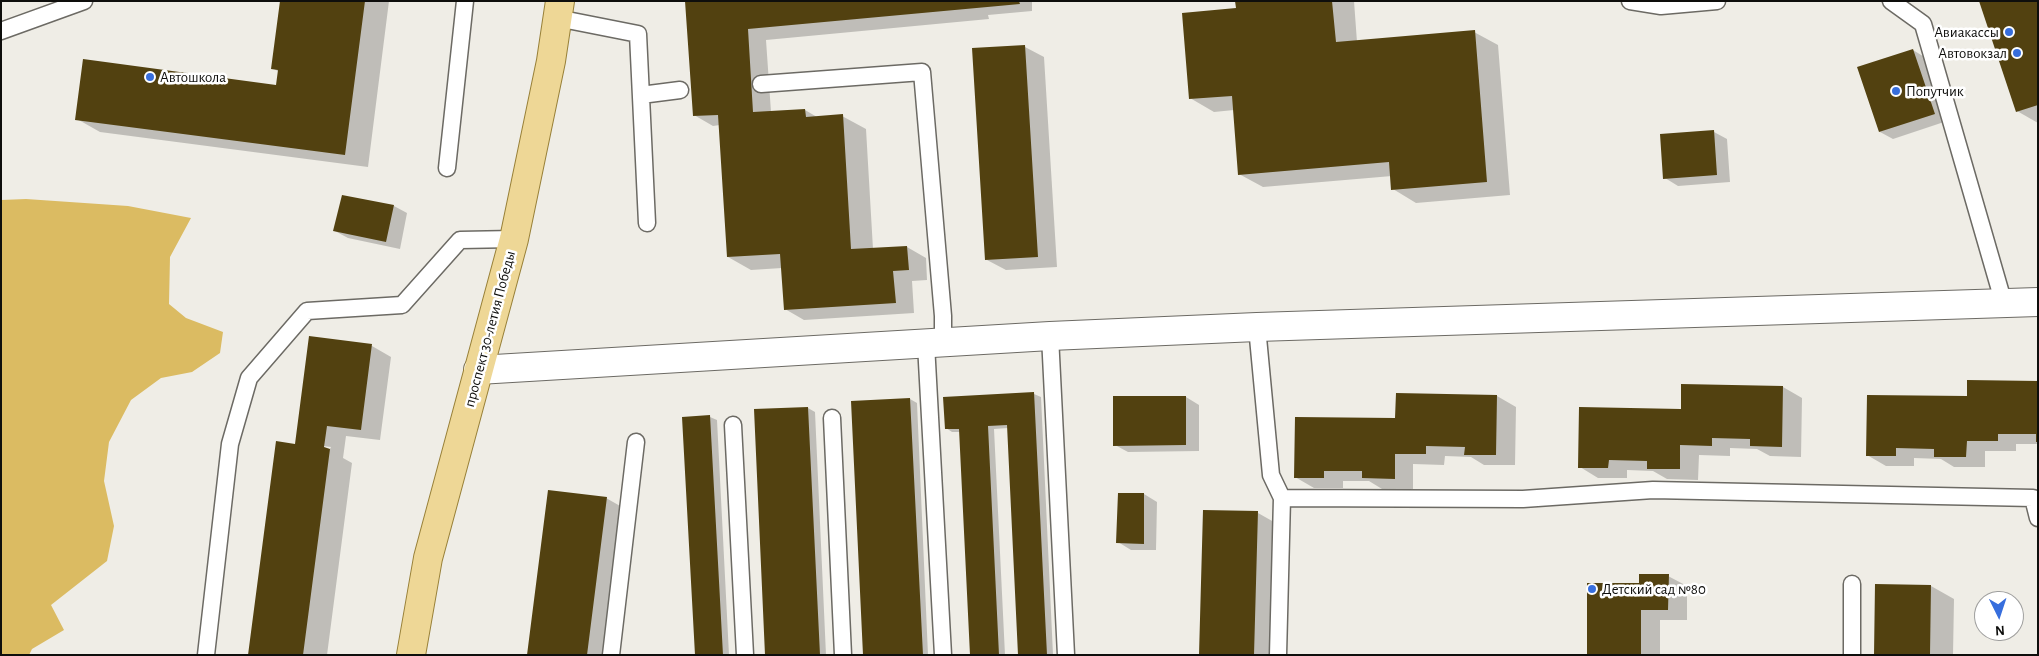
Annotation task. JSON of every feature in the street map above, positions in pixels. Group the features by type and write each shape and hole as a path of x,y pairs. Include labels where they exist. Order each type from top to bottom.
{"main road":[{"name":"проспект 30-летия Победы","path":"411,655 428,558 514,240 551,61 558,9"}],"street":[{"path":"478,370 1050,336 1257,327 2038,302"}],"lane":[{"path":"1,31 84,1"},
{"path":"447,168 465,1"},
{"path":"1630,1 1661,6 1717,1"},
{"path":"1891,1 1922,24 2004,304"},
{"path":"558,9 638,34 647,223"},
{"path":"761,84 922,72 943,316 935,343 943,655"},
{"path":"641,95 680,90"},
{"path":"206,655 230,444 249,378 307,311 402,305 460,240 514,240"},
{"path":"1257,327 1271,475 1282,498 1278,655"},
{"path":"1050,336 1066,655"},
{"path":"832,418 844,655"},
{"path":"733,425 746,655"},
{"path":"611,655 636,442"},
{"path":"1282,498 1523,499 1653,490 2036,496 2038,518"},
{"path":"1852,584 1852,655"}],"shaded area":[{"path":"26,199 128,206 191,218 170,257 169,304 186,318 223,332 220,353 192,372 161,378 131,400 109,442 104,481 114,526 107,561 51,605 64,630 32,649 29,655 1,655 1,200"}],"building":[{"name":"Автошкола","path":"280,1 365,1 345,155 75,120 83,59 276,85 278,70 271,69"},
{"path":"685,1 1019,1 1020,4 748,29 753,112 805,109 806,117 843,114 851,249 907,246 909,270 893,271 896,303 784,310 780,254 727,257 718,115 693,116"},
{"path":"1235,1 1332,1 1336,42 1475,30 1487,182 1391,190 1389,162 1238,175 1232,96 1189,99 1182,13 1236,8"},
{"name":"Автовокзал","path":"1979,1 2038,1 2038,105 2016,112"},
{"path":"1025,45 1038,257 985,260 972,48"},
{"name":"Попутчик","path":"1913,49 1935,114 1879,132 1857,67"},
{"path":"1714,130 1717,175 1663,179 1660,134"},
{"path":"342,195 394,205 386,242 333,231"},
{"path":"309,336 372,344 361,430 327,426 324,447 330,449 303,655 248,655 276,441 295,444"},
{"path":"1967,380 2038,381 2038,442 2036,442 2036,434 1998,434 1998,441 1967,441 1966,457 1934,457 1934,449 1896,448 1896,456 1866,456 1867,395 1967,396"},
{"path":"1681,384 1783,386 1782,447 1750,446 1750,439 1712,438 1712,446 1680,445 1680,469 1647,469 1647,461 1609,460 1608,468 1578,468 1579,407 1681,409"},
{"path":"1034,392 1047,655 1018,655 1007,425 988,426 999,655 970,655 959,429 945,429 943,397"},
{"path":"1396,393 1497,395 1496,455 1464,455 1465,447 1426,446 1426,454 1395,454 1395,479 1362,478 1362,471 1324,471 1324,478 1294,478 1295,417 1395,418"},
{"path":"1113,396 1186,396 1186,445 1113,446"},
{"path":"910,398 923,655 863,655 851,401"},
{"path":"808,407 820,655 765,655 754,409"},
{"path":"710,415 723,655 695,655 682,417"},
{"path":"548,490 607,497 587,655 527,655"},
{"path":"1118,493 1144,493 1144,544 1116,543"},
{"path":"1203,510 1258,511 1254,655 1199,655"},
{"path":"1639,574 1669,574 1668,610 1641,610 1641,655 1587,655 1587,583 1639,583"},
{"path":"1875,584 1931,585 1930,655 1874,655"}],"place":[{"name":"Авиакассы","path":"2009,32"},
{"name":"Автовокзал","path":"2017,53"},
{"name":"Автошкола","path":"150,77"},
{"name":"Попутчик","path":"1896,91"},
{"name":"Детский сад №80","path":"1592,589"}]}
